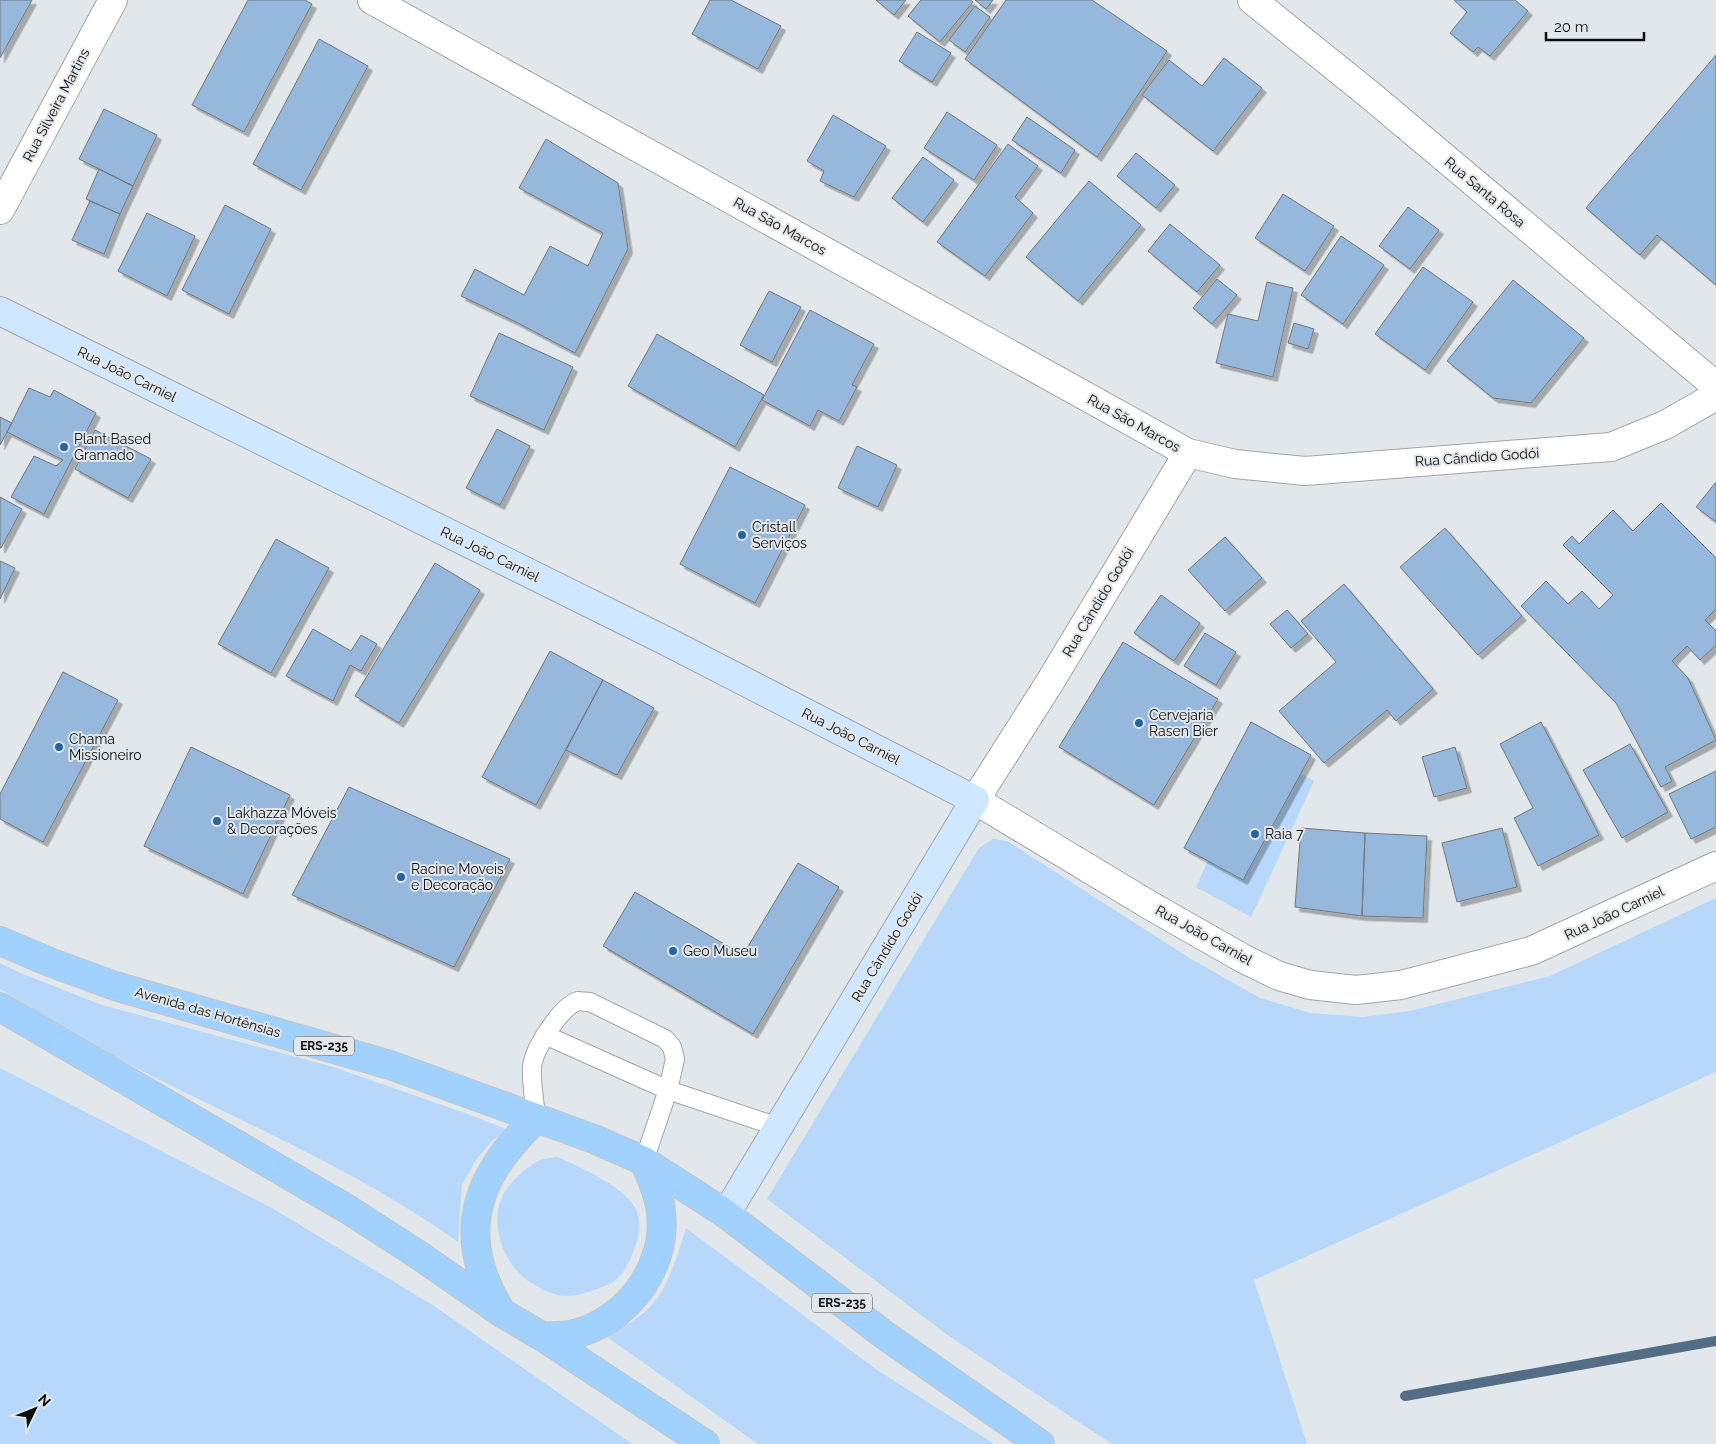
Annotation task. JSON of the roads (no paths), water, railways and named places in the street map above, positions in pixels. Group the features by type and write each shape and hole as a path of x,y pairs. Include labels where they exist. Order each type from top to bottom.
{"main road":[{"name":"Avenida das Hortênsias","path":"0,941 52,963 115,986 390,1065 594,1139 644,1161"},
{"path":"0,1007 349,1210 502,1313 543,1337 705,1444"},
{"path":"502,1313 488,1291 479,1267 475,1242 476,1216 483,1191 494,1168 536,1118"},
{"path":"543,1337 571,1334 597,1326 620,1311 639,1291 652,1267 660,1241 661,1214 656,1186 644,1161"},
{"name":"ERS-235","path":"644,1161 726,1214 883,1334 1040,1444"}],"street":[{"name":"Rua Silveira Martins","path":"0,210 113,0"},
{"name":"Rua São Marcos","path":"372,0 1188,453"},
{"name":"Rua Santa Rosa","path":"1252,0 1370,95 1716,386"},
{"name":"Rua João Carniel","path":"0,311 664,640 975,800 1151,906 1244,959 1279,976 1310,985 1356,990 1401,985 1531,951 1716,866"},
{"name":"Rua Cândido Godói","path":"726,1214 975,800 1050,682 1188,453 1234,464 1305,471 1611,447 1665,425 1716,396"}],"lane":[{"path":"536,1118 532,1066 536,1052 545,1035 566,1009 578,1001 590,1002 665,1039 672,1048 675,1059 668,1090 644,1161"},
{"path":"545,1035 668,1090 778,1127"}],"waterway":[{"path":"1405,1396 1716,1341"}],"place":[{"name":"Plant Based Gramado","path":"64,447"},
{"name":"Cristall Serviços","path":"742,535"},
{"name":"Cervejaria Rasen Bier","path":"1139,723"},
{"name":"Chama Missioneiro","path":"59,747"},
{"name":"Lakhazza Móveis & Decorações","path":"217,821"},
{"name":"Raia 7","path":"1255,834"},
{"name":"Racine Moveis e Decoração","path":"401,877"},
{"name":"Geo Museu","path":"673,951"}]}
